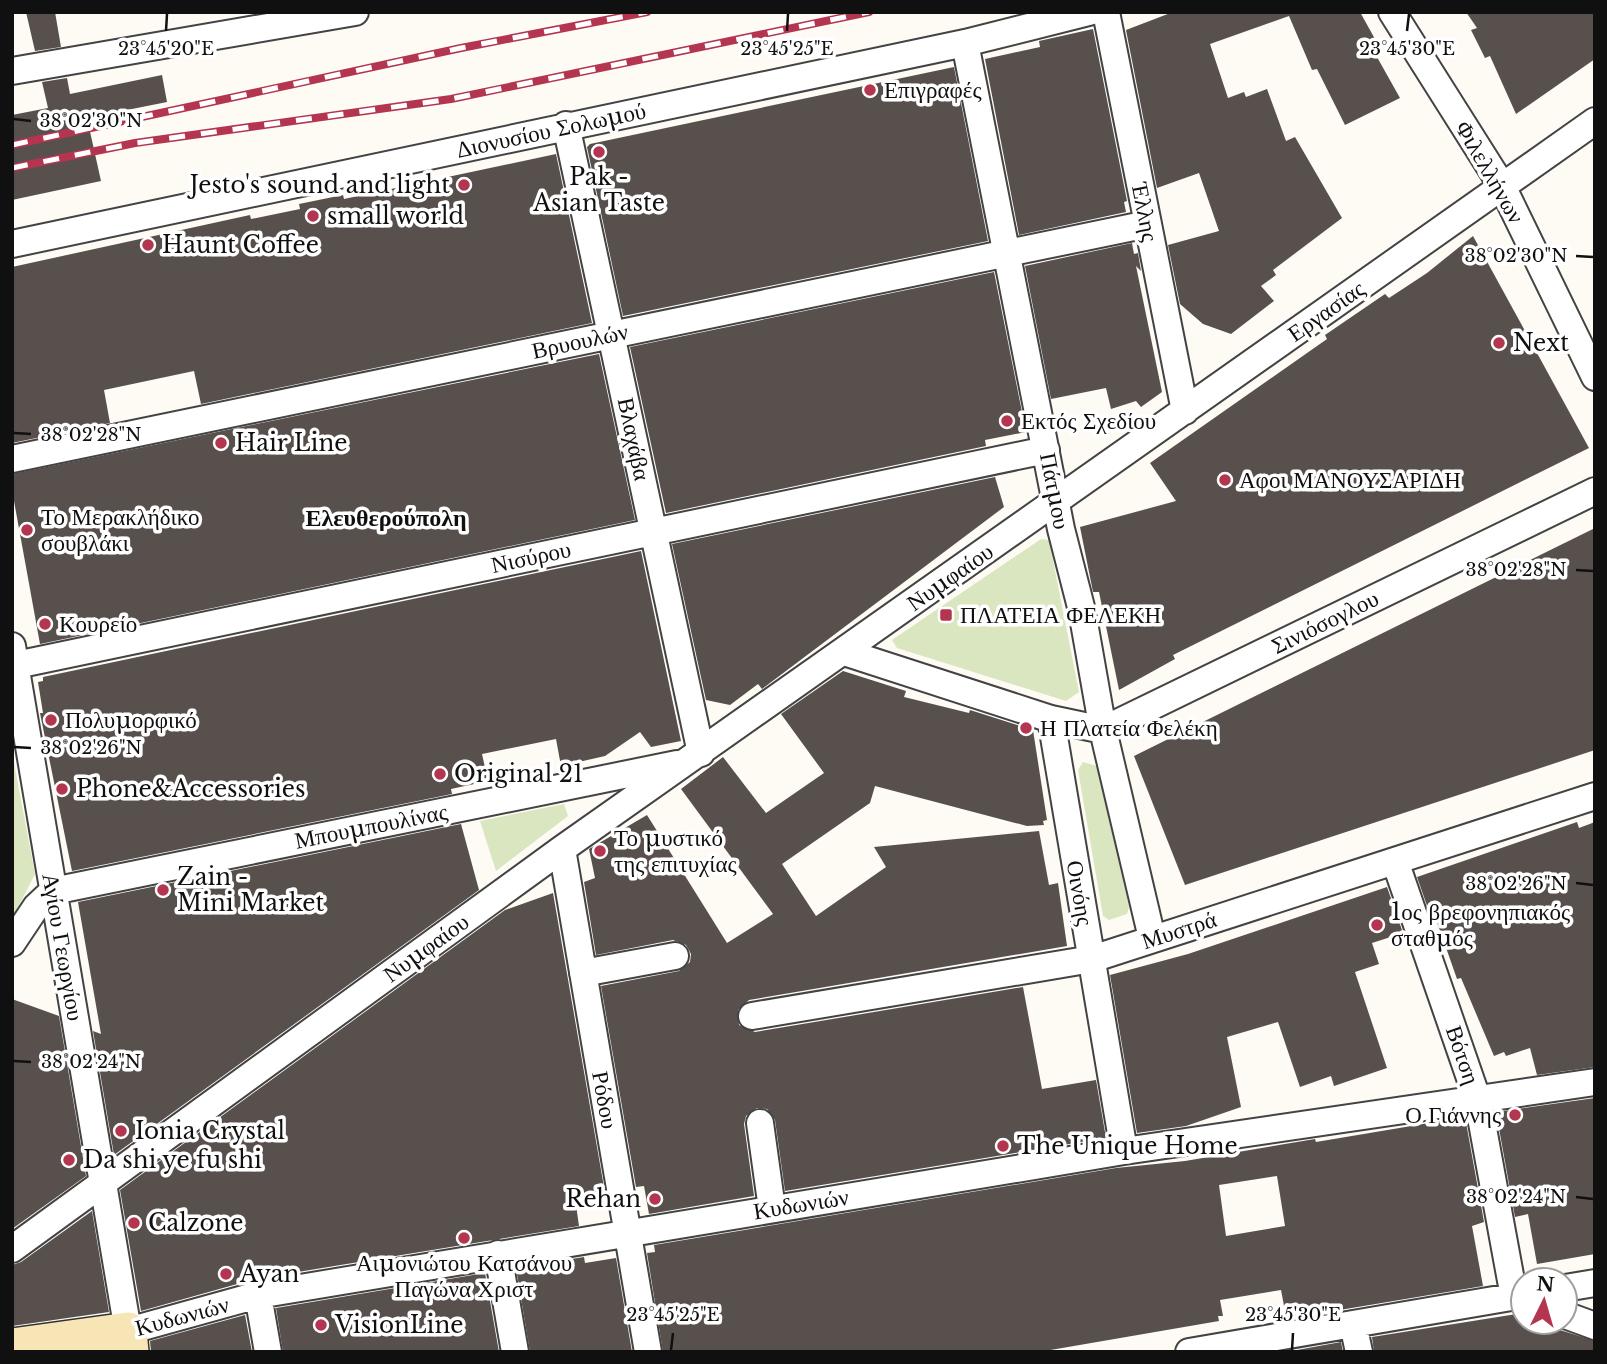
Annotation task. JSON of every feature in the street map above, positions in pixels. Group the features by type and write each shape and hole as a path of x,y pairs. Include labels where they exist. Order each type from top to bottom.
{"street":[{"path":"12,71 355,12"},
{"name":"Διονυσίου Σολωμού","path":"12,244 566,125 965,43 1089,12"},
{"name":"Έλλης","path":"1107,12 1185,411"},
{"name":"Φιλελλήνων","path":"1392,12 1503,186 1595,377"},
{"name":"Πάτμου","path":"965,43 1046,450 1082,611 1103,730 1152,938"},
{"name":"Εργασίας","path":"1057,502 1595,121"},
{"name":"Βλαχάβα","path":"566,125 654,532 695,757"},
{"name":"Βρυουλών","path":"12,459 1148,224"},
{"name":"Νισύρου","path":"14,656 654,532 1046,450"},
{"name":"Σινιόσογλου","path":"1103,730 1595,491"},
{"name":"Νυμφαίου","path":"12,1249 562,849 1057,502"},
{"path":"844,652 1051,719 1103,730"},
{"name":"Αγίου Γεωργίου","path":"14,656 129,1341"},
{"name":"Οινόης","path":"1051,719 1124,1151"},
{"name":"Μπουμπουλίνας","path":"53,891 695,757"},
{"name":"Μυστρά","path":"752,1016 1092,960 1152,938 1595,796"},
{"name":"Ρόδου","path":"562,849 648,1352"},
{"name":"Βότση","path":"1395,861 1478,1101 1513,1266"},
{"path":"12,943 36,907 53,891"},
{"path":"583,973 675,956"},
{"name":"Κυδωνιών","path":"12,1348 129,1341 258,1295 1124,1151 1595,1082"},
{"path":"760,1123 772,1209"},
{"path":"498,1254 515,1352"},
{"path":"258,1295 268,1352"},
{"path":"1189,1352 1509,1300"},
{"path":"1353,1324 1359,1352"}],"green space":[{"path":"1041,539 1049,540 1079,692 1066,701 897,648 892,640"},
{"path":"12,752 35,874 12,919"},
{"path":"1083,762 1097,766 1129,907 1127,914 1109,920 1103,916 1078,770"},
{"path":"564,804 568,816 496,871 480,821"}],"building":[{"path":"26,12 55,12 61,47 35,51"},
{"path":"1173,12 1360,12 1375,39 1368,41 1400,98 1345,125 1317,69 1312,70 1289,16 1210,44 1228,98 1244,92 1246,97 1267,89 1286,141 1295,137 1342,218 1273,270 1276,275 1261,286 1274,301 1231,334 1203,324 1180,304 1168,245 1219,231 1199,173 1157,188 1126,30"},
{"path":"1466,12 1595,12 1595,59 1516,114 1490,56 1485,58 1471,30 1477,28"},
{"path":"1093,29 1127,201 1124,202 1126,212 1019,235 985,59 1040,47 1039,41"},
{"path":"954,67 988,241 623,316 587,147 590,144"},
{"path":"162,75 167,102 87,118 101,181 12,200 12,115 48,108 42,82 67,78 70,94"},
{"path":"556,154 592,323 201,404 194,371 104,390 110,423 12,443 12,267 250,215 251,219 300,209 299,204 343,195 344,199"},
{"path":"1473,236 1589,448 1173,655 1175,659 1119,690 1099,592 1093,592 1080,527 1176,501 1150,463 1327,339 1325,335 1385,294 1389,298 1427,273"},
{"path":"1132,243 1134,254 1138,253 1141,271 1136,266 1162,392 1141,407 1136,401 1111,409 1106,388 1051,399 1025,266"},
{"path":"994,272 1026,432 985,440 986,446 666,513 630,347"},
{"path":"599,354 635,520 40,644 12,490 12,474"},
{"path":"995,477 1004,507 762,689 758,684 730,705 706,700 672,544"},
{"path":"1595,528 1595,750 1185,885 1134,756"},
{"path":"641,551 681,741 651,747 640,732 605,756 561,766 556,739 482,754 488,781 451,789 452,794 72,871 40,713 43,713 38,682 43,681 43,677"},
{"path":"843,671 906,691 904,697 969,713 970,710 1033,730 1047,820 1043,821 1044,825 1027,826 875,786 870,803 782,864 816,916 886,867 874,847 1039,831 1049,885 1058,883 1067,946 749,1000 738,1010 739,1025 755,1032 1023,987 1042,1089 1096,1080 1106,1138 785,1191 775,1120 767,1109 757,1108 746,1116 744,1124 754,1196 649,1214 644,1186 636,1187 601,986 679,971 690,962 691,954 686,945 673,940 596,955 584,882 595,878 589,849 647,815 727,943 773,914 681,789 723,757 766,813 824,773 781,714"},
{"path":"1577,822 1579,828 1595,822 1595,1067 1537,1075 1530,1048 1506,1056 1504,1052 1494,1056 1461,978 1457,979 1437,922 1433,923 1417,877"},
{"path":"461,824 479,890 114,1155 93,1031 101,1034 78,902"},
{"path":"1387,887 1403,933 1372,943 1379,964 1355,972 1387,1068 1334,1086 1331,1076 1300,1087 1278,1022 1227,1037 1241,1107 1186,1126 1137,1133 1110,975 1188,954"},
{"path":"553,893 605,1193 575,1198 579,1226 255,1279 141,1311 120,1190 505,910"},
{"path":"12,999 59,1016 86,1176 12,1229"},
{"path":"1595,1098 1595,1254 1537,1264 1528,1214 1515,1217 1496,1112"},
{"path":"1465,1117 1484,1222 1472,1226 1483,1286 1292,1318 1291,1310 1285,1311 1281,1290 1220,1300 1223,1316 1218,1316 1219,1321 1039,1352 663,1352 647,1253 655,1252 654,1245 1116,1168 1185,1161 1315,1139 1316,1142","holes":["1277,1176 1285,1226 1226,1236 1219,1185"]},
{"path":"92,1211 109,1312 12,1326 12,1265 21,1262"},
{"path":"584,1257 585,1263 616,1258 632,1352 530,1352 516,1268"},
{"path":"485,1273 499,1352 283,1352 276,1308"},
{"path":"245,1315 252,1352 151,1352 150,1341"},
{"path":"1509,1315 1509,1336 1579,1336 1595,1341 1595,1352 1374,1352 1372,1337"},
{"path":"1341,1342 1343,1352 1297,1352 1297,1350"}],"railway":[{"path":"12,145 461,48 647,12"},
{"path":"12,168 135,143 451,99 869,12"}],"place":[{"name":"Επιγραφές","path":"870,90"},
{"name":"Pak - Asian Taste","path":"599,152"},
{"name":"Jesto's sound and light","path":"464,185"},
{"name":"small world","path":"313,216"},
{"name":"Haunt Coffee","path":"148,245"},
{"name":"Next","path":"1499,343"},
{"name":"Εκτός Σχεδίου","path":"1007,421"},
{"name":"Hair Line","path":"221,443"},
{"name":"Αφοι ΜΑΝΟΥΣΑΡΙΔΗ","path":"1225,480"},
{"name":"Το Μερακλήδικο σουβλάκι","path":"27,530"},
{"name":"ΠΛΑΤΕΙΑ ΦΕΛΕΚΗ","path":"946,615"},
{"name":"Κουρείο","path":"45,624"},
{"name":"Πολυμορφικό","path":"51,720"},
{"name":"Η Πλατεία Φελέκη","path":"1026,728"},
{"name":"Original 21","path":"440,774"},
{"name":"Phone&Accessories","path":"62,789"},
{"name":"Το μυστικό της επιτυχίας","path":"600,851"},
{"name":"Zain - Mini Market","path":"163,890"},
{"name":"1ος βρεφονηπιακός σταθμός","path":"1377,925"},
{"name":"Ο Γιάννης","path":"1515,1115"},
{"name":"Ionia Crystal","path":"121,1131"},
{"name":"The Unique Home","path":"1003,1146"},
{"name":"Da shi ye fu shi","path":"69,1160"},
{"name":"Rehan","path":"655,1199"},
{"name":"Calzone","path":"134,1223"},
{"name":"Αιμονιώτου Κατσάνου Παγώνα Χριστ","path":"464,1238"},
{"name":"Ayan","path":"226,1274"},
{"name":"VisionLine","path":"321,1325"}],"district":[{"name":"Ελευθερούπολη","path":"386,517"}]}
